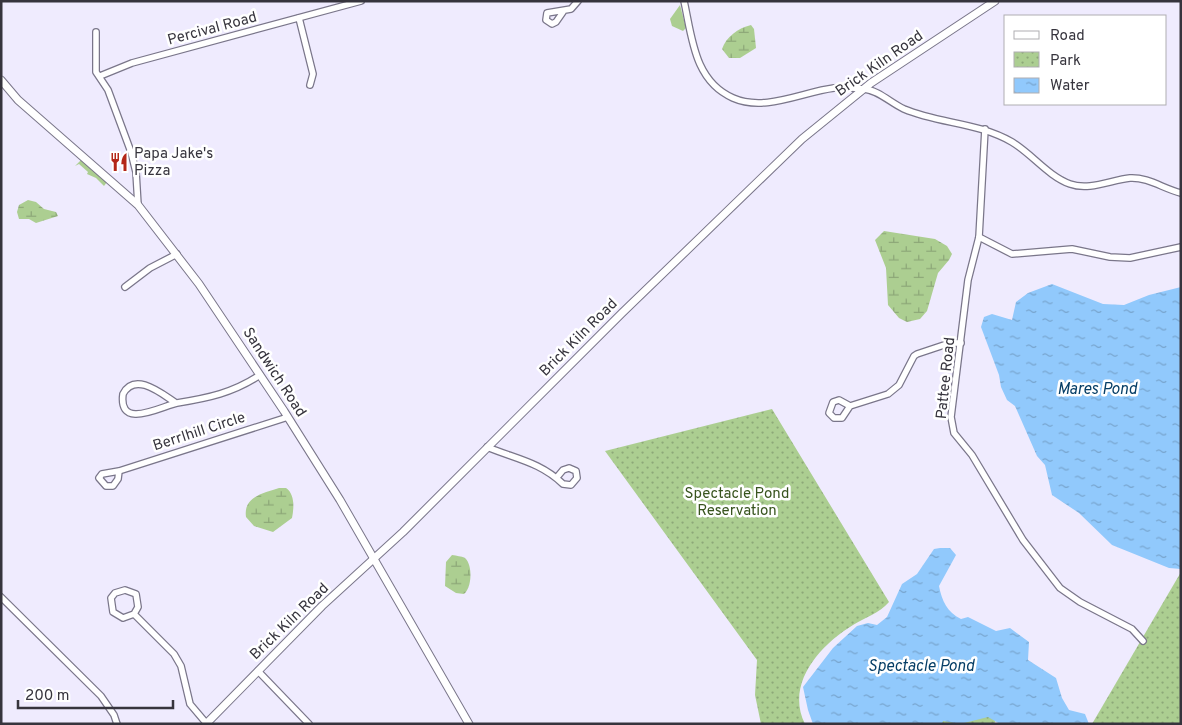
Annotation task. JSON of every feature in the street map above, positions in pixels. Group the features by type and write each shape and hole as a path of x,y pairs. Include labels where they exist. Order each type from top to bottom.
{"main road":[{"name":"Brick Kiln Road","path":"207,724 258,671 403,532 759,179 802,139 864,89 995,1"},
{"name":"Sandwich Road","path":"1,80 18,100 138,205 177,254 288,417 374,558 469,724"}],"street":[{"name":"Percival Road","path":"100,76 132,63 361,1"},
{"path":"563,12 574,6 578,1"},
{"path":"684,1 694,53 702,70 718,88 734,98 753,102 766,102 834,88 872,90 905,110 985,129 1014,143 1070,184 1089,186 1131,178 1142,179 1181,193"},
{"path":"299,18 313,74 310,85"},
{"path":"96,32 96,72 100,76 115,109 135,166 138,205"},
{"name":"Pattee Road","path":"985,129 979,237 968,280 951,417 954,433 972,454 1019,533 1060,588 1080,602 1132,629 1143,641"},
{"path":"979,237 1012,254 1072,249 1110,257 1130,258 1181,247"},
{"path":"125,287 150,268 177,254"},
{"path":"850,406 888,394 899,385 914,356 950,343 961,343"},
{"path":"176,404 142,384 125,389 122,398 126,409 135,414 149,413 176,404 221,395 260,375"},
{"name":"BerrIhill Circle","path":"119,471 288,417"},
{"path":"487,447 538,464 558,476"},
{"path":"125,590 136,594 138,607 134,614 123,618 113,612 111,598 115,592 125,590"},
{"path":"1,597 101,696 114,715 117,724"},
{"path":"134,614 174,654 180,666 190,704 207,724"},
{"path":"258,671 309,724"}],"green space":[{"path":"680,5 686,28 683,31 672,26 670,19"},
{"path":"751,25 754,29 756,48 740,58 729,58 722,49 726,41 737,31"},
{"path":"81,160 107,182 104,186 96,178 87,174 88,172 79,164 75,166"},
{"path":"28,200 36,202 44,209 56,212 58,216 36,223 29,219 19,219 17,212 19,205"},
{"path":"884,231 935,239 947,246 952,254 938,273 927,311 920,319 907,322 899,318 888,305 886,268 875,240"},
{"name":"Spectacle Pond Reservation","path":"772,409 889,602 877,612 841,633 829,643 809,667 799,694 800,709 805,724 761,724 755,695 757,660 605,451"},
{"path":"279,488 286,488 291,494 292,518 273,532 254,526 246,517 248,504 256,496"},
{"path":"452,555 460,556 468,561 470,582 464,594 456,593 445,586 446,562"},
{"path":"1181,572 1181,724 1092,724"},
{"path":"938,708 999,715 994,724 942,724"}],"water":[{"name":"Mares Pond","path":"1052,284 1103,304 1124,305 1149,295 1181,287 1181,569 1169,568 1112,545 1079,513 1052,495 1045,465 1037,456 1015,406 1007,400 1001,387 999,375 981,327 984,317 992,314 1012,320 1016,302 1028,293"},
{"name":"Spectacle Pond","path":"950,548 956,555 939,586 949,609 961,619 968,617 996,631 1010,628 1029,642 1028,660 1056,678 1062,698 1069,710 1085,714 1089,724 1000,724 988,717 960,724 943,721 942,724 813,724 803,687 833,648 857,626 868,623 877,625 887,617 902,584 917,574 934,549"}],"place":[{"name":"Papa Jake's Pizza","path":"119,162"}]}
